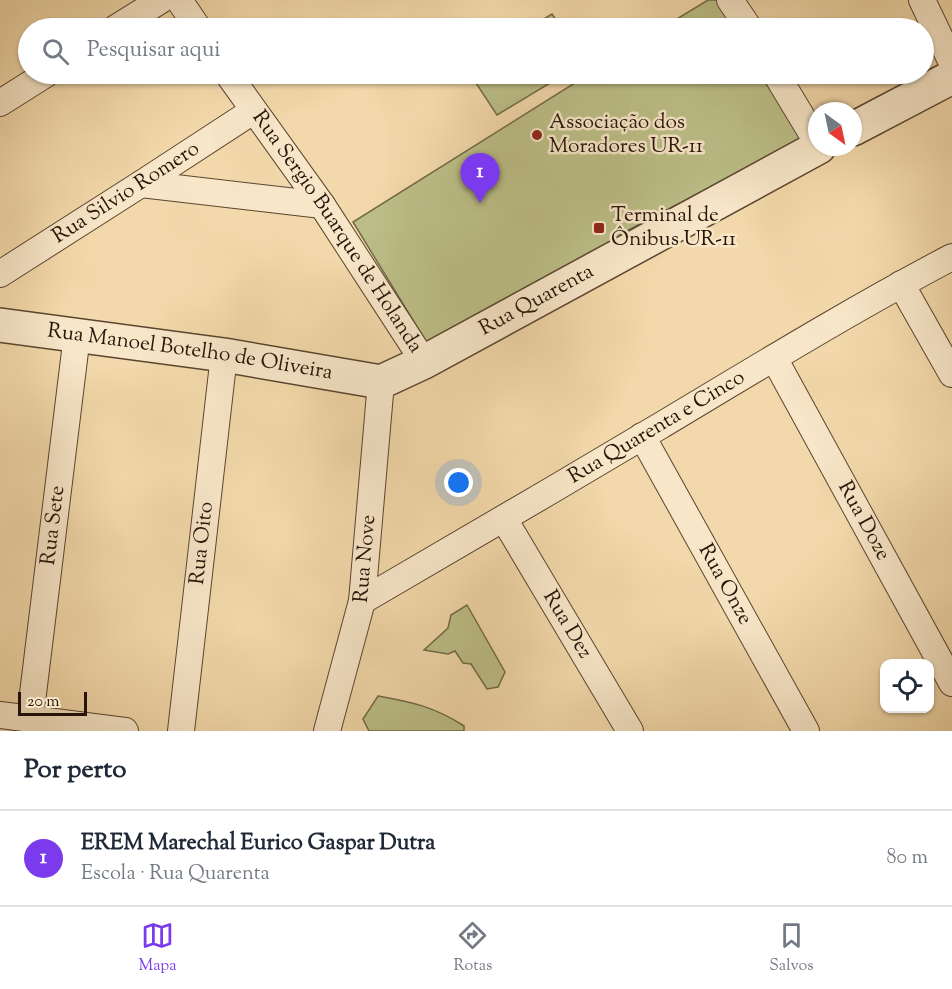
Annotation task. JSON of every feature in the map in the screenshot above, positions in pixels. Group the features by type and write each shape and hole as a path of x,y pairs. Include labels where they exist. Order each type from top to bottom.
{"street":[{"path":"132,18 161,0"},
{"path":"180,0 192,18"},
{"path":"730,0 742,18"},
{"path":"922,0 931,18"},
{"path":"934,25 952,63"},
{"path":"862,124 952,77"},
{"path":"0,103 30,84"},
{"name":"Rua Sergio Buarque de Holanda","path":"235,84 322,205 424,362"},
{"path":"782,84 808,127"},
{"name":"Rua Silvio Romero","path":"0,274 253,111"},
{"name":"Rua Quarenta","path":"381,382 424,362 808,153"},
{"path":"141,184 322,205"},
{"name":"Rua Quarenta e Cinco","path":"362,601 774,358 952,257"},
{"path":"901,284 952,374"},
{"name":"Rua Manoel Botelho de Oliveira","path":"0,325 224,355 381,382"},
{"name":"Rua Sete","path":"30,718 77,335"},
{"name":"Rua Oito","path":"181,731 224,355"},
{"name":"Rua Doze","path":"774,358 952,683"},
{"name":"Rua Nove","path":"327,731 362,601 381,382"},
{"name":"Rua Onze","path":"642,436 806,731"},
{"name":"Rua Dez","path":"504,519 630,731"},
{"path":"0,715 125,731"}],"green space":[{"path":"708,0 730,0 742,18 678,18"},
{"path":"477,84 548,84 497,115"},
{"path":"573,84 779,84 800,140 623,233 578,268 430,348 353,222"},
{"path":"467,605 505,672 498,687 487,689 471,664 463,663 455,651 448,654 424,650 448,628 451,615"},
{"path":"378,696 413,703 433,710 464,726 464,731 369,731 363,719"}],"place":[{"name":"Associação dos Moradores UR-11","path":"537,135"},
{"name":"EREM Marechal Eurico Gaspar Dutra","path":"480,203"},
{"name":"Terminal de Ônibus UR-11","path":"599,228"}]}
